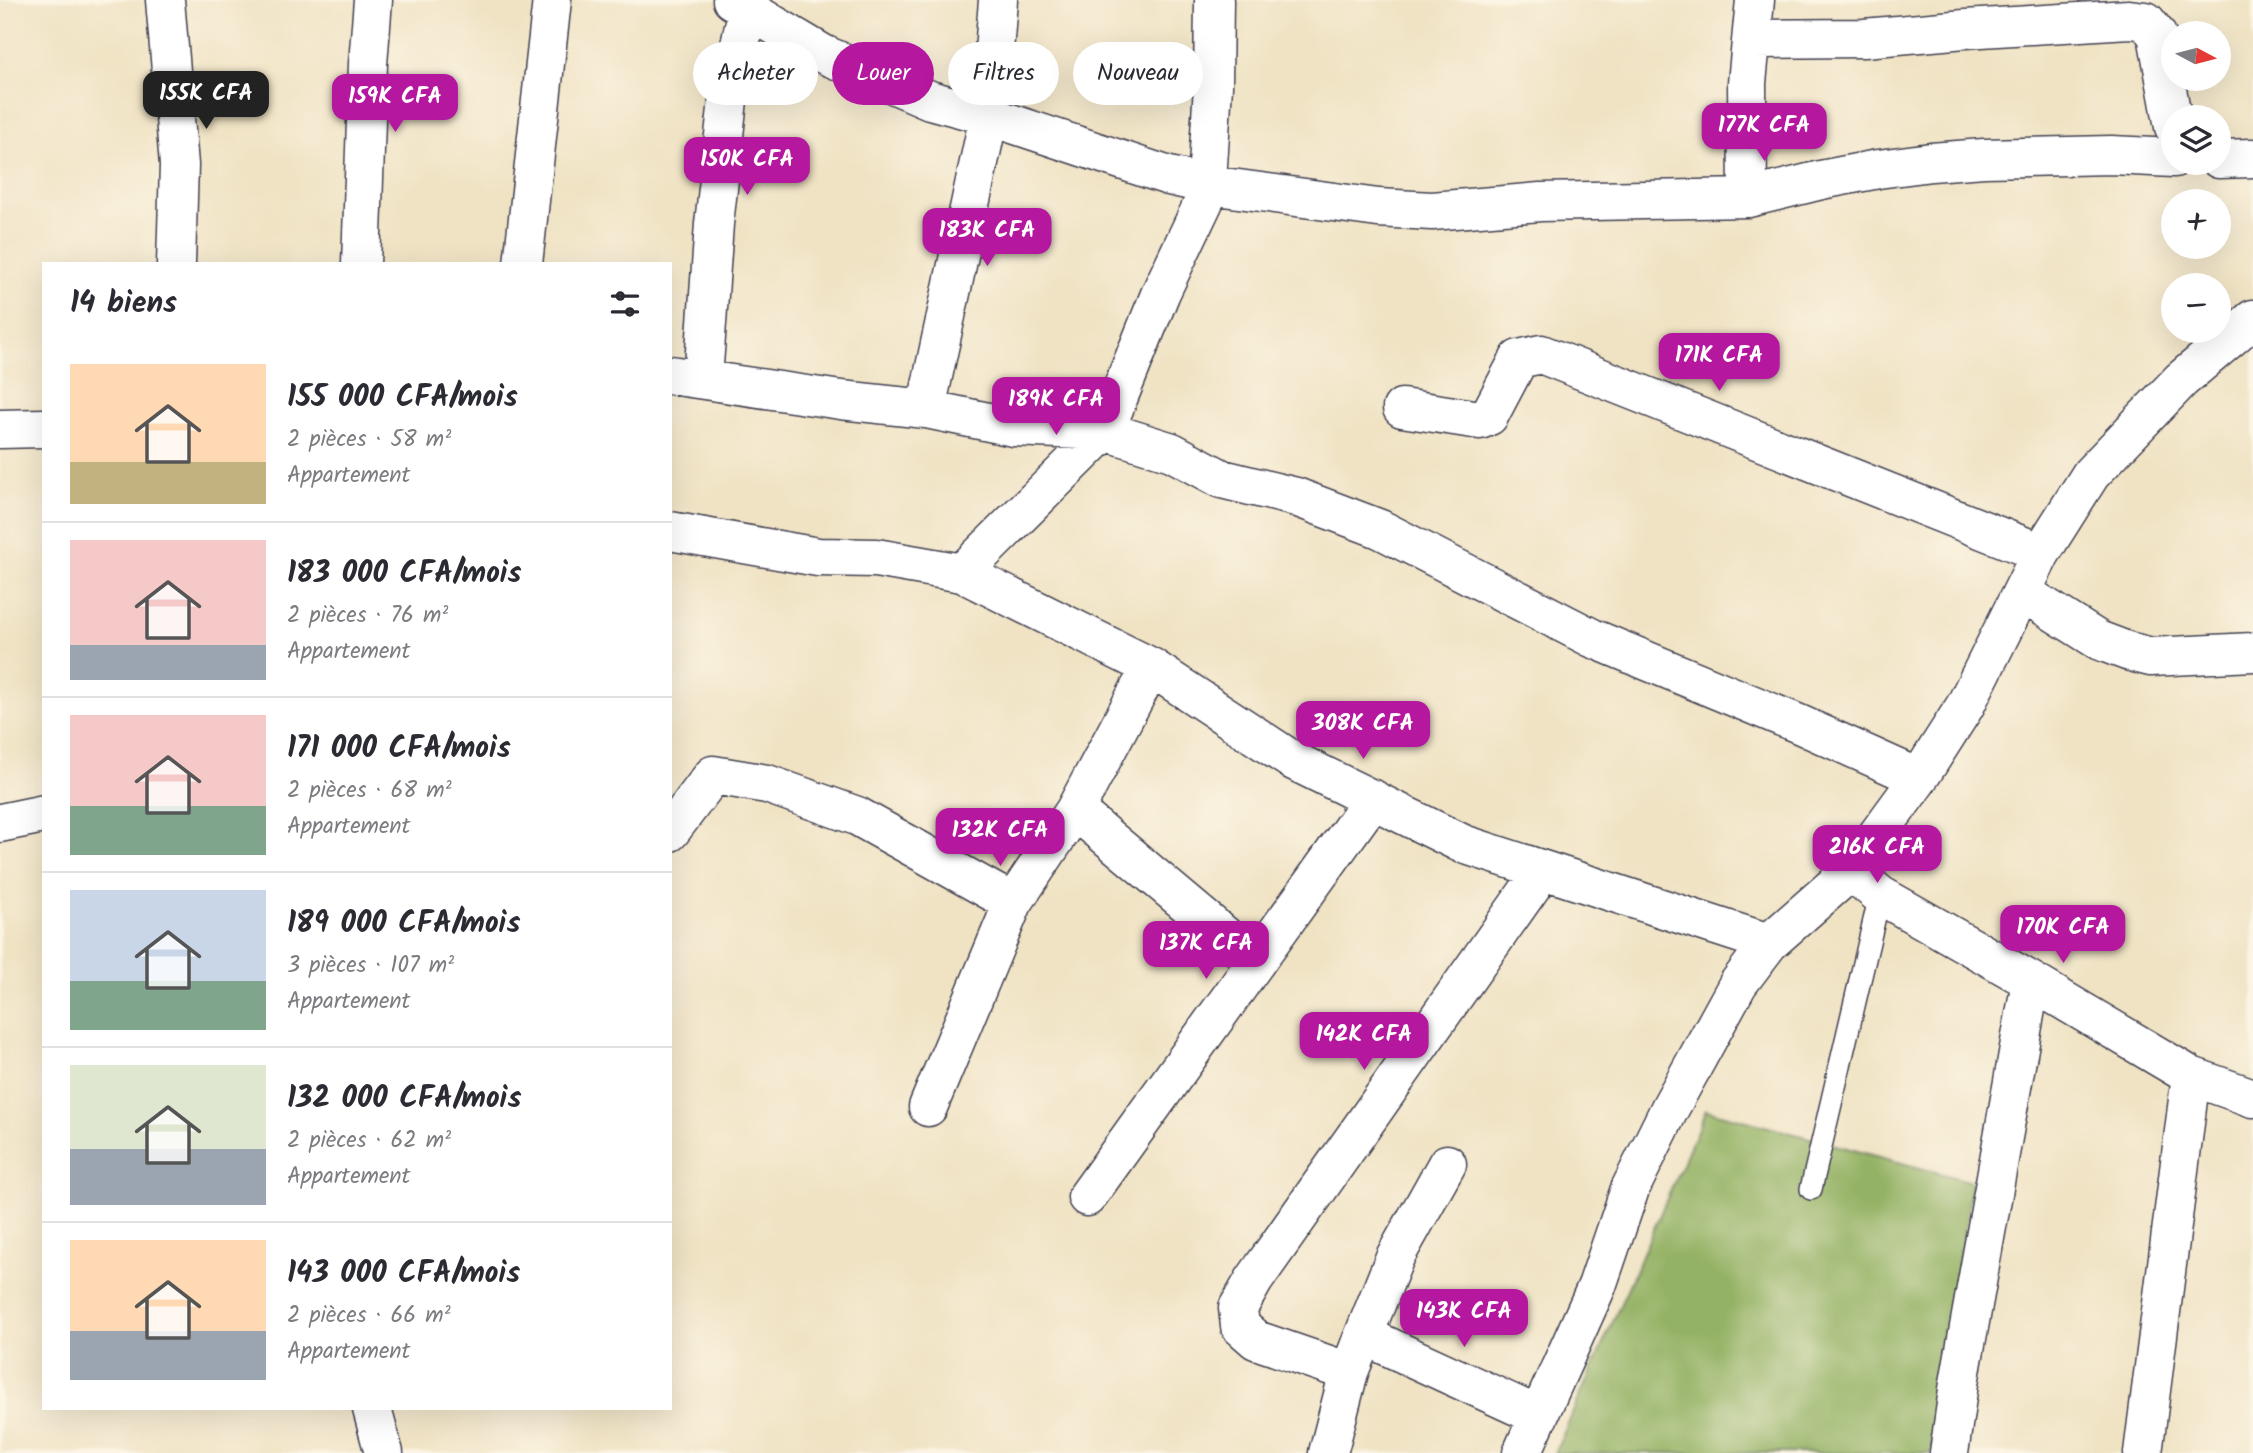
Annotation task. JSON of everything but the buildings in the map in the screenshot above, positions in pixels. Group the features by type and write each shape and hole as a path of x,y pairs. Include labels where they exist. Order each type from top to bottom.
{"street":[{"path":"165,0 179,165 176,262"},
{"path":"360,262 373,0"},
{"path":"523,262 552,0"},
{"path":"926,409 989,116 998,0"},
{"path":"962,573 1105,431 1161,292 1206,197 1213,86 1214,0"},
{"path":"1748,198 1747,83 1755,0"},
{"path":"1919,778 1799,724 1592,638 1380,529 1296,497 1222,479 1172,452 1105,431 1013,427 926,409 841,400 686,377 715,224 740,4 823,54 930,100 989,116 1169,176 1209,185 1378,208 1432,211 1540,202 1748,198 1855,173 1931,162 2098,155 2161,157"},
{"path":"1752,39 1864,38 2101,21 2146,21 2157,35 2170,105"},
{"path":"2231,159 2253,158"},
{"path":"1522,1453 1597,1286 1630,1189 1670,1108 1738,984 1769,943 1851,871 1919,778 1965,706 2041,553 2091,474 2181,380 2253,319"},
{"path":"1402,408 1480,420 1489,416 1519,359 1541,354 2041,553"},
{"path":"0,429 42,428"},
{"path":"672,531 818,558 876,558 962,573 1151,667 1292,760 1462,844 1769,943"},
{"path":"2022,592 2098,640 2127,651 2151,657 2253,652"},
{"path":"928,1107 1013,903 1075,810 1151,667"},
{"path":"672,829 713,775 766,784 856,816 1013,903"},
{"path":"1087,1198 1373,799"},
{"path":"1075,810 1256,962"},
{"path":"0,823 42,814"},
{"path":"1349,1372 1256,1340 1240,1326 1238,1308 1254,1280 1543,870"},
{"path":"1851,871 1881,895 2191,1076 2253,1098"},
{"path":"1949,1453 1961,1369 2031,981"},
{"path":"2143,1453 2191,1076"},
{"path":"1328,1453 1349,1372 1395,1257 1447,1164"},
{"path":"1365,1336 1539,1416"},
{"path":"372,1410 384,1453"}],"lane":[{"path":"1811,1189 1881,895"}],"green space":[{"path":"1706,1110 1972,1182 1931,1453 1555,1453"}]}
